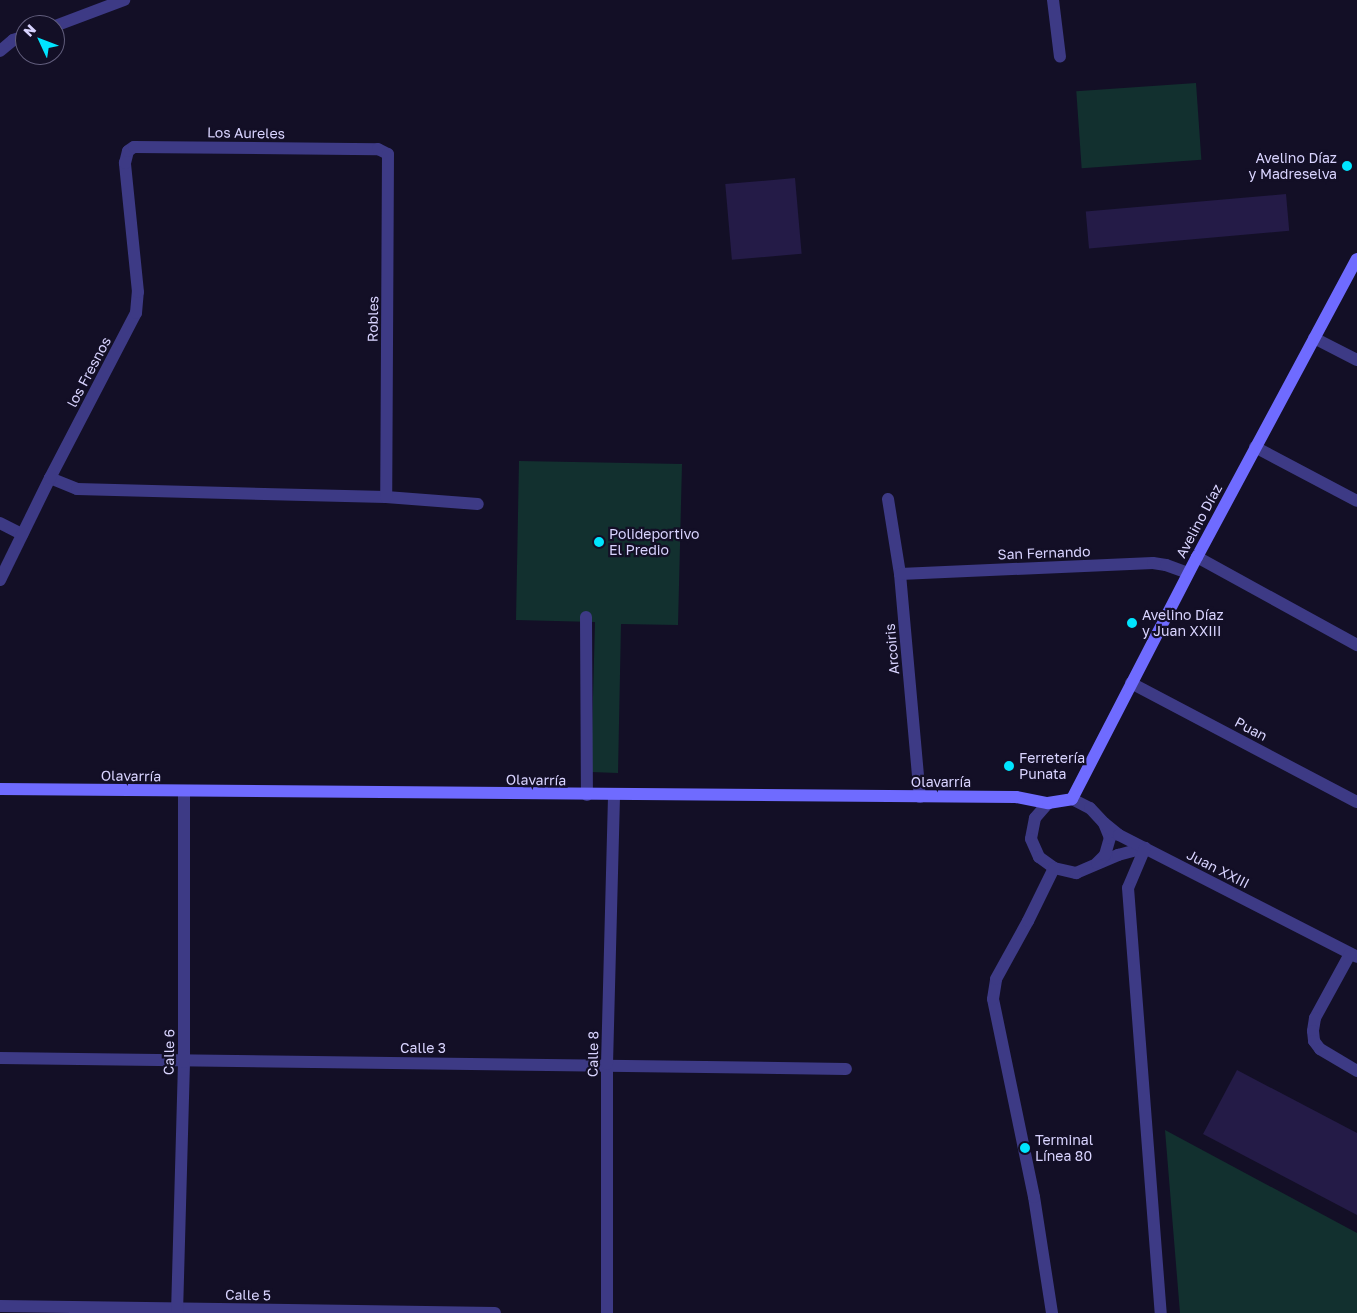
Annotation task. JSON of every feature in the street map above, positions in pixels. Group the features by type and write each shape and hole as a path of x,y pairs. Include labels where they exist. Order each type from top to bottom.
{"street":[{"path":"65,22 124,0"},
{"path":"1053,0 1060,58"},
{"path":"0,51 15,39"},
{"name":"Los Aureles","path":"124,163 128,151 134,147 378,149"},
{"name":"Robles","path":"378,149 388,154 389,163 386,497"},
{"name":"los Fresnos","path":"0,580 50,478 136,313 138,292 124,163"},
{"name":"Avelino Díaz","path":"1072,799 1188,573 1357,259"},
{"path":"1314,338 1357,360"},
{"path":"1255,448 1357,501"},
{"path":"50,478 76,489 386,497 478,504"},
{"name":"Arcoiris","path":"888,499 900,574 920,797"},
{"path":"0,523 22,534"},
{"path":"1197,557 1357,645"},
{"name":"San Fernando","path":"900,574 1152,564 1166,565 1188,573"},
{"path":"586,617 587,795"},
{"name":"Puan","path":"1131,683 1357,802"},
{"name":"Olavarría","path":"0,789 614,796 1016,797 1048,803 1072,799"},
{"name":"Calle 6","path":"177,1311 184,1062 184,792"},
{"name":"Calle 8","path":"607,1313 607,1064 614,796"},
{"name":"Juan XXIII","path":"1072,799 1090,808 1119,835 1354,956"},
{"path":"1048,803 1034,818 1031,839 1038,857 1054,868 1076,873 1118,855 1145,848"},
{"path":"1093,867 1105,855 1110,838 1104,823"},
{"path":"1145,848 1128,888 1161,1313"},
{"path":"1052,1313 1034,1197 993,999 996,979 1028,921 1054,868"},
{"path":"1354,956 1315,1018 1313,1031 1314,1041 1320,1049 1357,1071"},
{"name":"Calle 3","path":"0,1058 184,1062 607,1064 846,1069"},
{"name":"Calle 5","path":"0,1306 177,1311 495,1313"}],"green space":[{"path":"1196,83 1201,160 1082,168 1076,91"},
{"name":"Polideportivo El Predio","path":"519,461 682,464 678,625 621,624 618,773 591,772 595,622 516,620"},
{"path":"1165,1130 1357,1233 1357,1313 1180,1313"}],"building":[{"path":"795,178 802,254 732,260 725,184"},
{"path":"1286,194 1289,231 1089,248 1086,212"},
{"path":"1237,1070 1357,1133 1357,1215 1203,1134"}],"place":[{"name":"Avelino Díaz y Madreselva","path":"1347,166"},
{"name":"Polideportivo El Predio","path":"599,542"},
{"name":"Avelino Díaz y Juan XXIII","path":"1132,623"},
{"name":"Ferretería Punata","path":"1009,766"},
{"name":"Terminal Línea 80","path":"1025,1148"}]}
